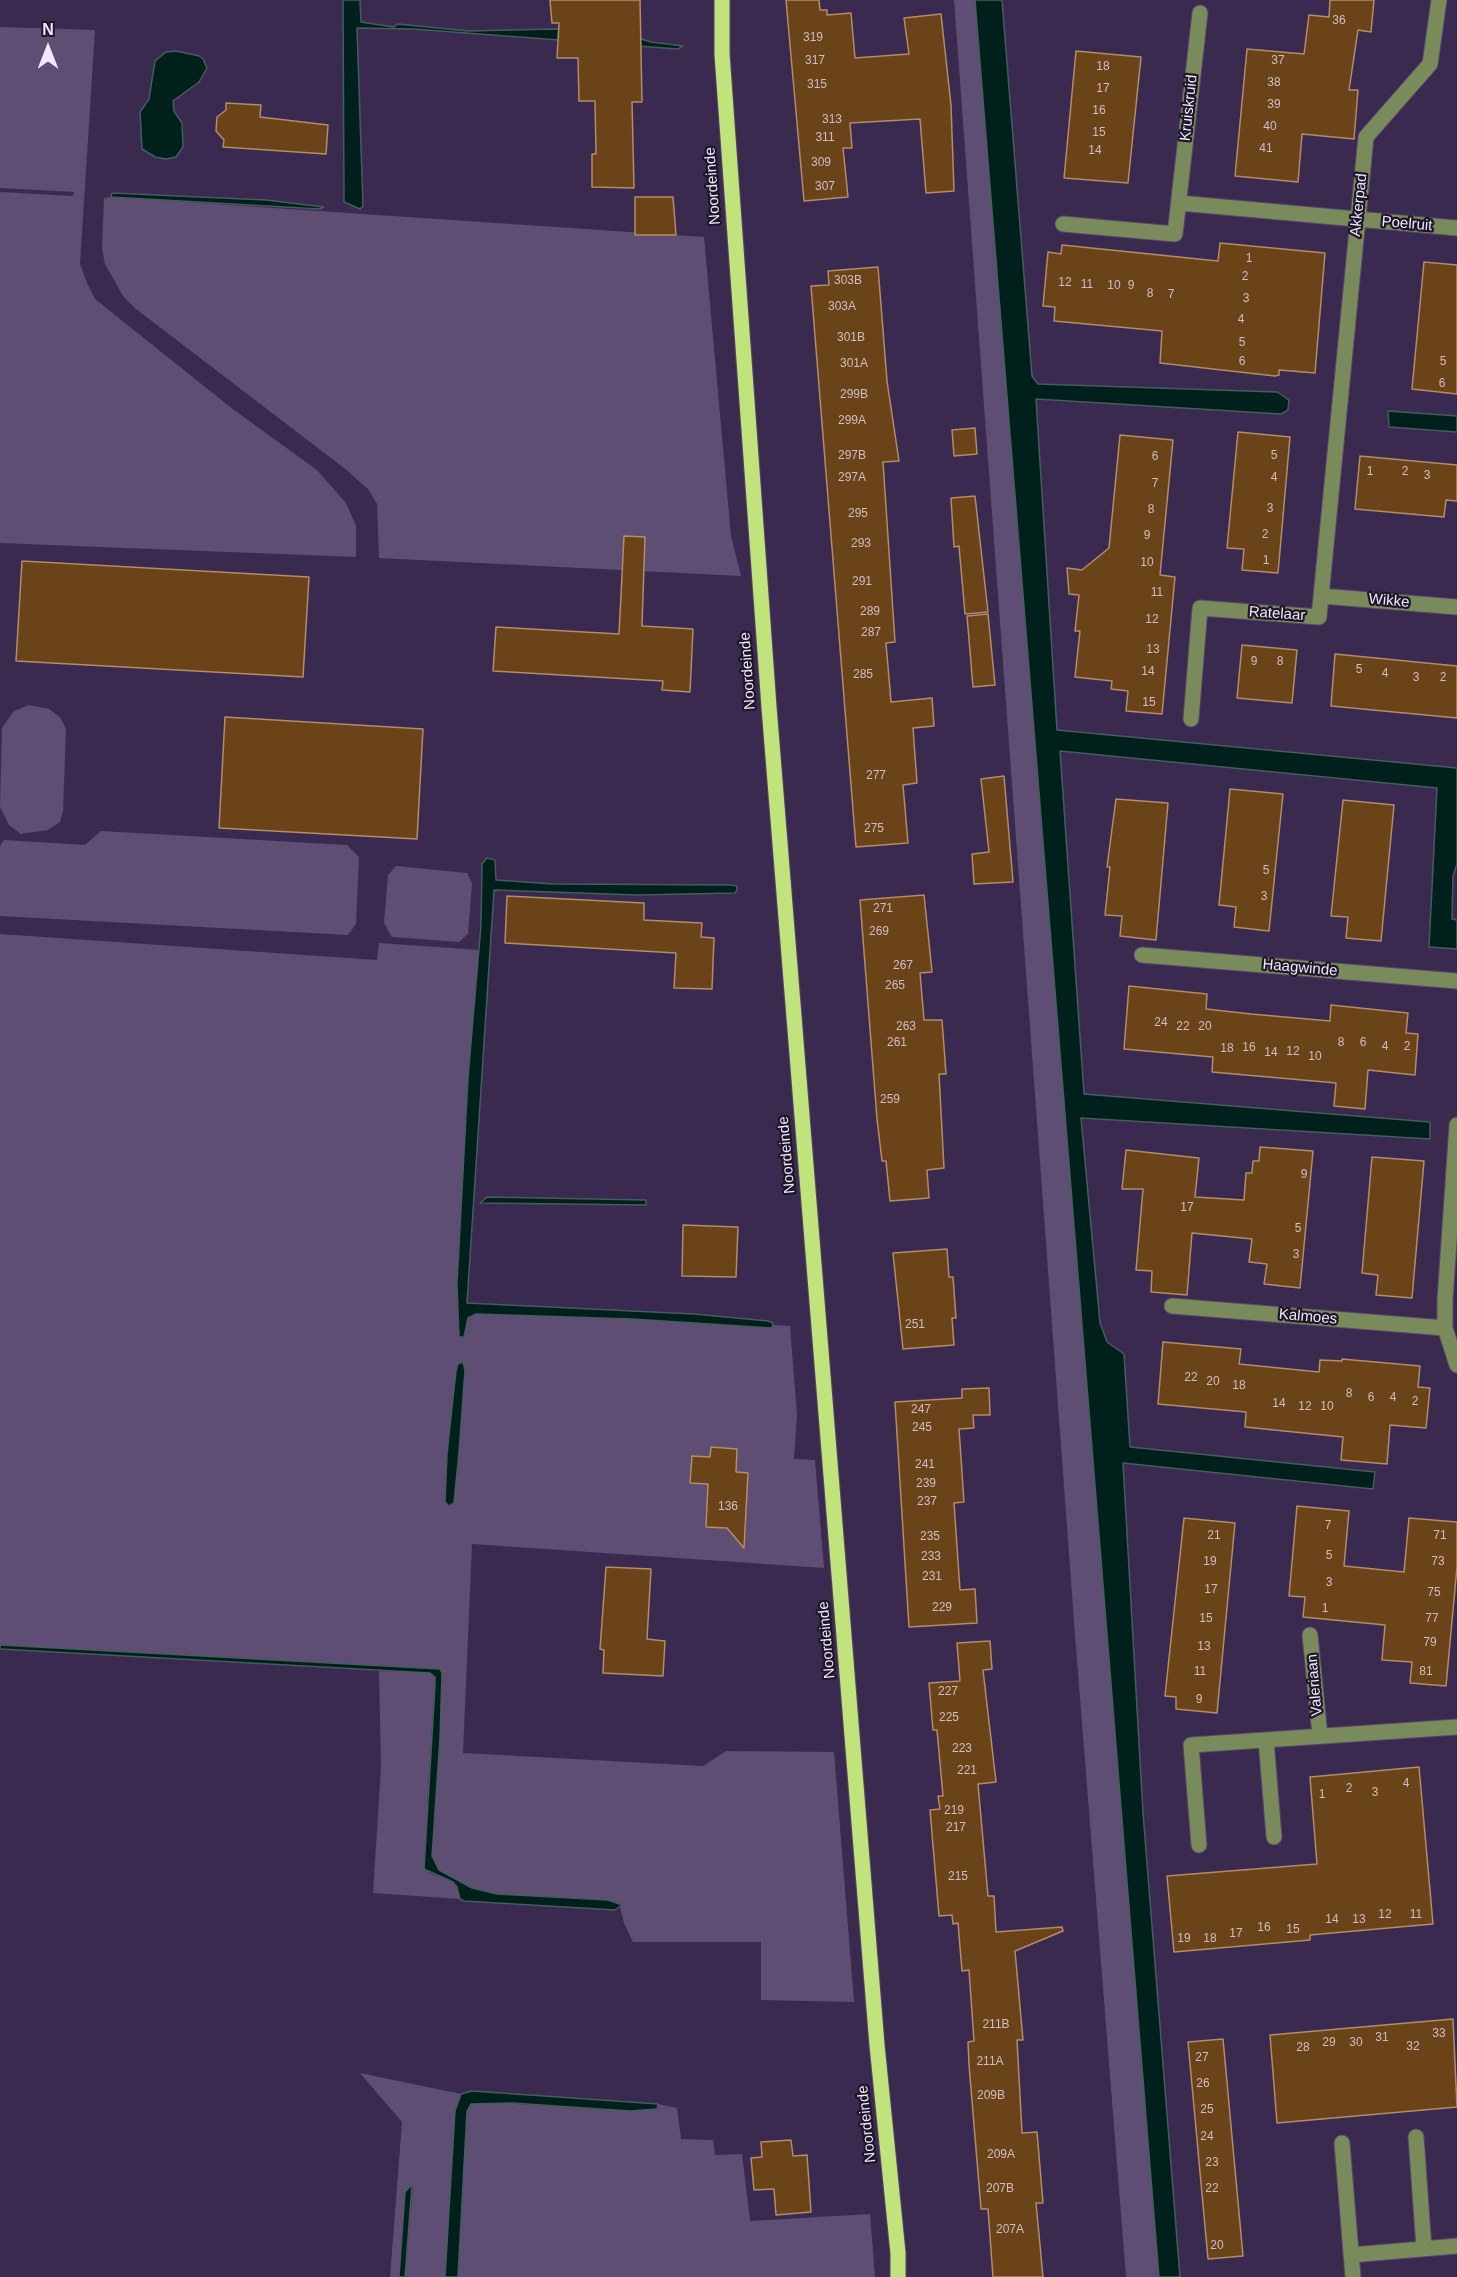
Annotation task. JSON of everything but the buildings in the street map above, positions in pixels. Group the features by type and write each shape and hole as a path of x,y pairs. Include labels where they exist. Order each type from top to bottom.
{"main road":[{"name":"Noordeinde","path":"711,0 722,54"},
{"name":"Noordeinde","path":"722,0 722,54 771,730 877,2045 898,2253 898,2277"},
{"name":"Noordeinde","path":"898,2253 905,2277"}],"street":[{"name":"Akkerpad","path":"1336,434 1366,137 1430,64 1439,0"},
{"name":"Kruiskruid","path":"1063,224 1175,234 1200,13"},
{"path":"1179,202 1358,220"},
{"name":"Poelruit","path":"1358,220 1457,228"},
{"name":"Ratelaar","path":"1191,719 1200,608 1319,617 1336,434"},
{"name":"Wikke","path":"1321,596 1457,607"},
{"name":"Haagwinde","path":"1142,955 1457,981"},
{"path":"1457,1125 1445,1328 1457,1365"},
{"name":"Kalmoes","path":"1172,1306 1445,1328"},
{"name":"Valeriaan","path":"1311,1635 1320,1736"},
{"path":"1199,1845 1191,1745 1457,1727"},
{"path":"1266,1740 1274,1837"},
{"path":"1416,2136 1424,2248"},
{"path":"1342,2143 1353,2277"},
{"path":"1351,2255 1457,2246"}],"shaded area":[{"path":"343,0 360,0 361,22 394,27 398,24 468,31 554,29 625,34 651,42 683,46 678,49 413,29 357,28 363,206 360,209 344,202"},
{"path":"954,0 975,0 1159,2277 1126,2277 1075,1635"},
{"path":"975,0 1002,0 1032,376 1038,384 1277,392 1289,400 1288,410 1281,414 1036,399 1057,730 1457,768 1457,864 1453,876 1452,919 1457,920 1457,949 1429,947 1437,788 1060,751 1084,1094 1430,1122 1430,1139 1081,1118 1100,1323 1107,1342 1124,1354 1130,1447 1375,1472 1373,1489 1123,1463 1143,1813 1180,2277 1159,2277"},
{"path":"0,27 95,30 80,264 87,283 95,299 234,410 317,470 346,503 356,526 356,557 0,543 0,192 73,196 74,192 0,188"},
{"path":"176,51 199,56 207,68 199,82 173,101 174,111 182,123 183,147 176,157 166,159 155,157 142,149 140,112 149,99 155,61 166,52"},
{"path":"112,193 266,200 324,207 319,209 111,197"},
{"path":"104,198 704,237 731,536 741,576 379,558 377,504 368,489 344,468 136,309 123,296 105,264 102,249"},
{"path":"1388,411 1457,416 1457,432 1389,427"},
{"path":"29,705 49,709 60,717 66,729 63,811 60,822 48,830 21,834 9,825 0,807 2,728 14,711"},
{"path":"101,831 347,845 359,857 356,924 348,935 0,916 0,846 4,840 85,845"},
{"path":"487,858 495,860 496,880 553,884 730,885 737,886 737,890 735,893 637,895 494,890 467,1303 694,1314 768,1321 773,1323 772,1328 632,1319 476,1314 468,1318 464,1337 459,1337 457,1284 468,1078 481,925 482,864"},
{"path":"396,866 467,873 472,883 468,934 459,942 392,937 384,923 388,875"},
{"path":"0,934 377,960 379,943 479,950 468,1077 457,1284 460,1338 464,1337 468,1318 476,1314 632,1319 772,1328 772,1325 790,1326 797,1415 794,1459 815,1460 824,1568 472,1544 463,1753 703,1766 726,1751 834,1752 854,2002 761,2000 761,1942 633,1942 624,1923 619,1903 497,1894 472,1888 439,1870 432,1856 439,1751 440,1670 0,1645","holes":["456,1371 459,1452 454,1503 449,1506 445,1502 447,1454"]},
{"path":"487,1197 646,1200 646,1205 480,1203"},
{"path":"463,1362 465,1370 459,1452 454,1503 449,1506 445,1502 447,1454 456,1371 458,1364"},
{"path":"0,1645 440,1669 442,1673 440,1738 432,1856 439,1870 472,1888 497,1894 608,1900 622,1905 615,1910 464,1901 460,1899 453,1882 424,1869 435,1686 435,1677 430,1673 0,1649"},
{"path":"379,1671 430,1673 435,1677 427,1806 429,1873 453,1882 460,1899 373,1893 381,1767"},
{"path":"360,2073 461,2094 454,2125 445,2277 405,2277 413,2187 405,2192 399,2277 390,2277 402,2122"},
{"path":"472,2091 658,2104 657,2109 630,2111 512,2103 471,2104 467,2111 458,2277 445,2277 455,2111 461,2094"},
{"path":"481,2102 630,2111 657,2109 658,2104 677,2108 681,2139 713,2140 715,2155 742,2154 750,2221 870,2214 875,2277 458,2277 467,2111 471,2104"},
{"path":"412,2185 405,2277 399,2277 405,2192"}]}
